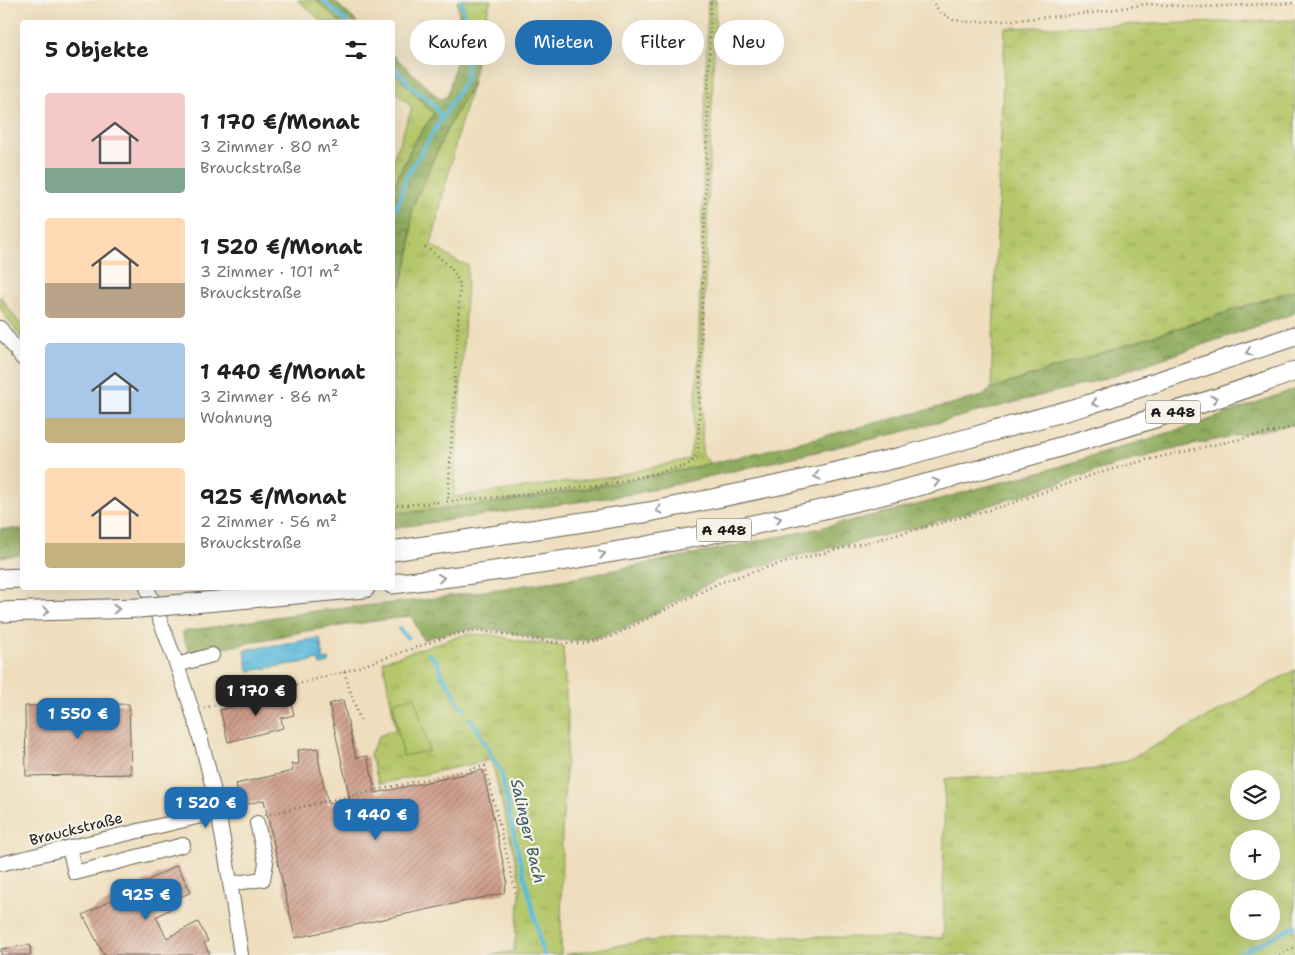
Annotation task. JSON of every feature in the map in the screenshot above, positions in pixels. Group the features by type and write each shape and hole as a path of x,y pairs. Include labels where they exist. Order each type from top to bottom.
{"highway":[{"name":"A 448","path":"395,551 658,510 892,459 1087,405 1295,336"},
{"name":"A 448","path":"395,584 488,572 642,547 788,517 905,490 1020,459 1176,412 1295,371"},
{"path":"0,579 20,578"},
{"path":"0,612 139,608 341,590"}],"street":[{"path":"0,328 20,355"},
{"path":"148,590 177,664 192,711 218,812 241,955"},
{"path":"177,664 212,656"},
{"name":"Brauckstraße","path":"0,864 218,812"},
{"path":"230,884 263,879 266,864 257,823"},
{"path":"69,848 75,873 182,845"}],"path":[{"path":"395,506 448,502 617,482 685,466 692,462 698,454 712,0"},
{"path":"931,0 940,12 953,20 971,22 1092,13 1147,4 1202,7 1295,3"},
{"path":"425,247 450,266 460,286 448,502"},
{"path":"192,711 344,672 465,632 497,633 559,643 584,643 611,638 721,582 768,567 1001,506 1098,473 1146,460 1295,427"},
{"path":"344,672 361,723"},
{"path":"257,823 264,815 485,766 516,893"},
{"path":"1279,955 1295,947"}],"green space":[{"path":"298,0 316,0 338,20 320,20"},
{"path":"316,0 333,0 355,20 338,20"},
{"path":"457,0 491,0 485,20 469,20 459,13"},
{"path":"708,0 716,0 704,311 702,454 711,464 513,500 395,513 395,295 401,285 410,253 412,208 445,133 473,82 460,126 431,245 458,262 468,265 454,497 614,476 689,459 693,439 698,367"},
{"path":"459,13 469,19 459,20"},
{"path":"1295,20 1295,290 991,389 1005,28"},
{"path":"395,57 440,99 447,97 455,65 475,65 473,82 445,133 412,208 410,253 401,285 395,295 395,185 414,142 434,114 395,73"},
{"path":"395,73 434,113 414,142 395,185 395,154 412,108 395,91"},
{"path":"1295,290 1295,313 1100,380 894,434 633,494 395,528 395,513 468,506 542,496 690,468 983,396 991,389"},
{"path":"0,296 20,324 20,336 0,308"},
{"path":"1295,389 1295,424 1147,456 925,525 803,554 731,575 699,589 639,621 599,637 581,640 553,640 515,633 476,629 423,640 411,616 306,631 190,655 182,632 306,612 421,600 576,578 807,531 917,505 1058,467 1200,423"},
{"path":"0,529 20,529 20,555 0,557"},
{"path":"466,634 494,635 524,642 563,646 568,728 562,833 561,955 491,955 514,951 521,885 494,769 490,760 379,784 370,754 379,736 396,729 383,661"},
{"path":"1295,670 1295,955 564,955 638,942 699,936 942,938 944,931 945,779 1040,775 1095,769 1128,760"},
{"path":"415,697 429,751 403,756 393,702"}],"water":[{"path":"320,638 323,660 329,659 329,663 320,665 319,660 248,671 245,650"}],"building":[{"path":"289,694 294,715 281,718 283,728 228,742 220,710"},
{"path":"343,700 356,758 367,756 376,793 483,770 507,881 504,893 295,938 264,800 241,806 236,784 293,771 291,764 299,764 298,750 318,748 328,804 350,799 329,704"},
{"path":"129,704 131,774 26,776 25,706"},
{"path":"177,865 191,892 175,900 177,905 156,917 167,938 198,922 208,941 204,943 210,955 104,955 83,915"},
{"path":"30,945 31,955 1,955 1,949"}],"waterway":[{"path":"323,0 345,20"},
{"name":"Salinger Bach","path":"395,211 401,197 405,179 466,79 468,62 462,0"},
{"path":"395,69 418,93 425,96 436,108 442,119"},
{"name":"Salinger Bach","path":"399,629 408,638"},
{"name":"Salinger Bach","path":"429,654 437,662 442,676 447,681 455,698 465,710"},
{"name":"Salinger Bach","path":"470,719 478,729 482,740 487,745 489,752 501,771 511,823 544,955"},
{"path":"1231,955 1241,953 1295,926"}]}
